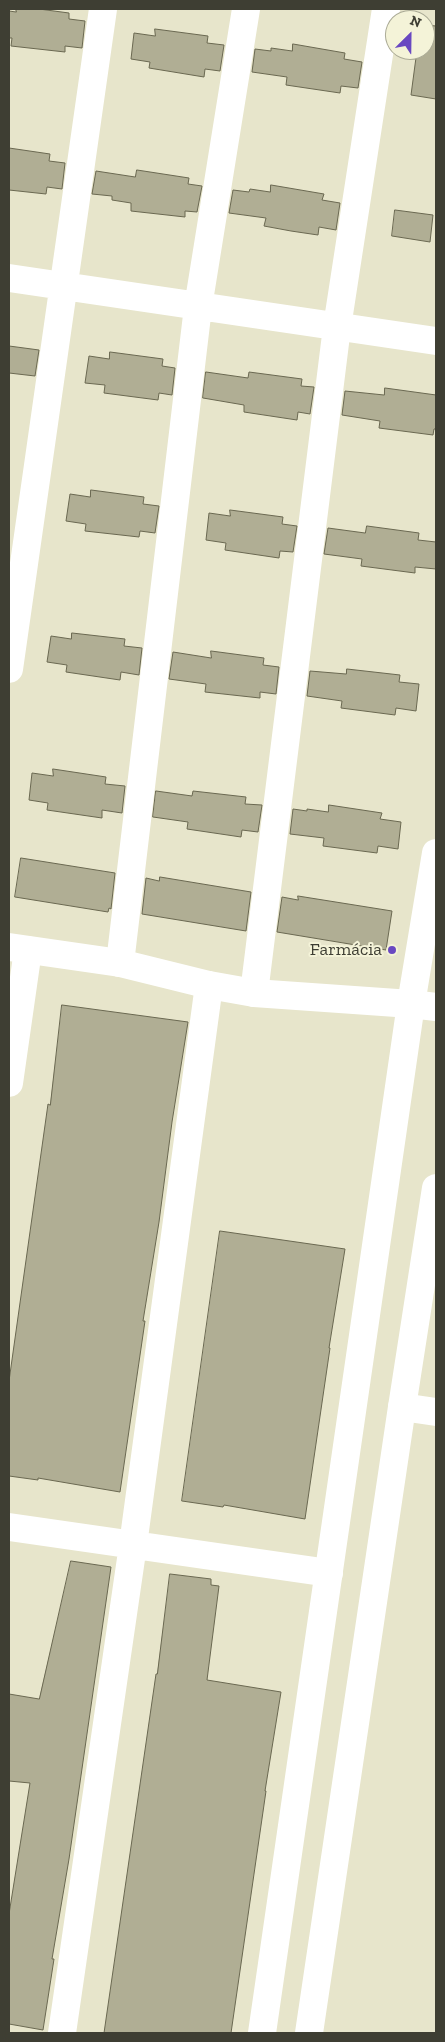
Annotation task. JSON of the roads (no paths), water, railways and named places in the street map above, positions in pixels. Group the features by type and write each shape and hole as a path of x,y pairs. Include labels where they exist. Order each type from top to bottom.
{"street":[{"path":"9,668 103,9"},
{"path":"120,963 198,307 246,9"},
{"path":"254,992 337,327 386,9"},
{"path":"9,278 436,341"},
{"path":"262,2033 329,1573 424,1005 436,853"},
{"path":"9,1083 18,949 120,963 210,986 254,992 424,1005"},
{"path":"62,2033 133,1545 210,986"},
{"path":"309,2033 436,1188"},
{"path":"402,1407 436,1412"},
{"path":"9,1527 329,1573"}],"place":[{"name":"Farmácia","path":"392,950"}]}
